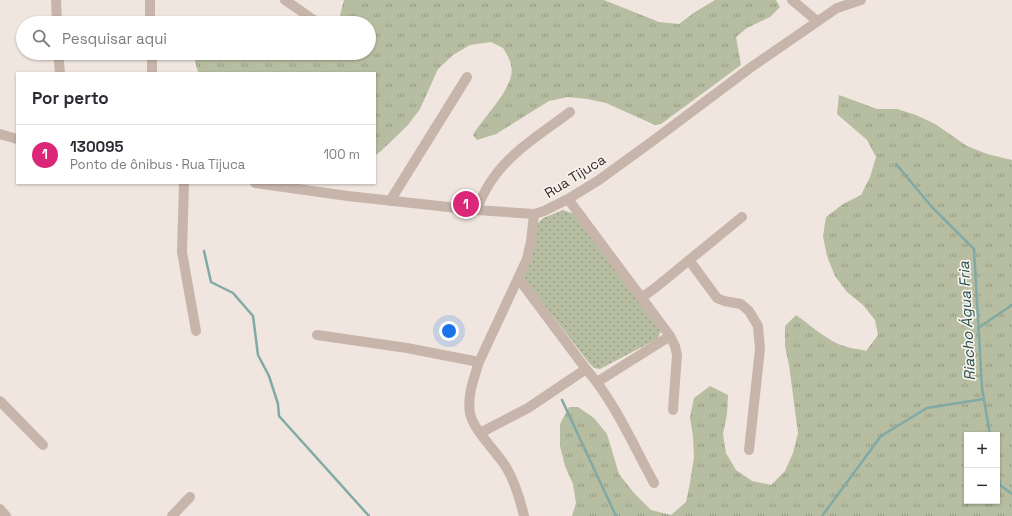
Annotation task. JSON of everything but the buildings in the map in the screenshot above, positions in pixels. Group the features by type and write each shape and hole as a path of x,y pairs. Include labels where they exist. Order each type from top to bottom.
{"street":[{"path":"56,0 57,16"},
{"path":"150,0 150,16"},
{"path":"285,0 308,16"},
{"path":"792,0 817,21"},
{"name":"Rua Tijuca","path":"262,184 390,201 476,210 534,214 554,207 599,180 750,68 817,21 837,4 861,0"},
{"path":"59,60 60,72"},
{"path":"152,60 152,72"},
{"path":"390,201 467,77"},
{"path":"476,210 493,178 499,170 523,148 570,112"},
{"path":"0,134 16,139"},
{"path":"184,184 182,252 196,331"},
{"path":"568,199 676,346 677,356 672,410"},
{"path":"524,516 517,491 506,467 480,433 470,415 469,403 473,380 479,362 527,259 531,242 534,214"},
{"path":"641,298 742,217"},
{"path":"690,260 717,298 724,302 741,304 749,310 758,326 760,349 749,450"},
{"path":"518,278 597,382 654,483"},
{"path":"317,335 407,348 479,362"},
{"path":"597,382 670,336"},
{"path":"480,433 528,408 586,369"},
{"path":"0,401 43,445"},
{"path":"172,516 190,497"},
{"path":"0,509 6,516"}],"green space":[{"path":"344,0 604,0 659,22 679,24 715,0 776,0 780,7 770,17 747,28 736,37 741,65 661,124 655,125 606,103 568,97 549,101 496,134 477,140 473,135 504,92 512,73 509,58 503,48 491,42 470,45 453,55 438,69 420,109 408,125 376,154 376,72 198,72 197,69 195,60 376,60 376,16 340,16"},
{"path":"839,95 877,109 897,109 916,115 935,124 967,146 987,154 1012,160 1012,516 572,516 576,503 573,484 565,466 560,446 560,424 569,407 578,407 594,418 607,434 619,474 634,493 651,510 671,515 686,502 694,457 690,417 694,398 710,386 728,395 727,414 723,434 726,453 736,470 752,481 771,485 785,471 793,453 798,433 785,346 785,326 796,315 820,333 840,345 866,351 878,335 875,320 863,305 847,292 835,276 827,256 823,236 826,217 843,204 861,195 870,177 876,157 867,140 837,114"},
{"path":"563,210 574,214 661,331 658,338 655,340 600,369 594,368 590,364 527,283 524,277 538,223 543,218"}],"waterway":[{"name":"Riacho Água Fria","path":"896,164 931,206 974,249 982,388 989,432"},
{"name":"Riacho Água Fria","path":"204,251 211,282 233,293 253,316 258,355 269,376 278,404 279,416 369,516"},
{"path":"978,328 1012,305"},
{"path":"822,516 881,436 927,408 984,399"},
{"path":"562,400 616,516"},
{"name":"Riacho Água Fria","path":"1000,485 1012,494"}],"place":[{"name":"130095","path":"466,204"}]}
